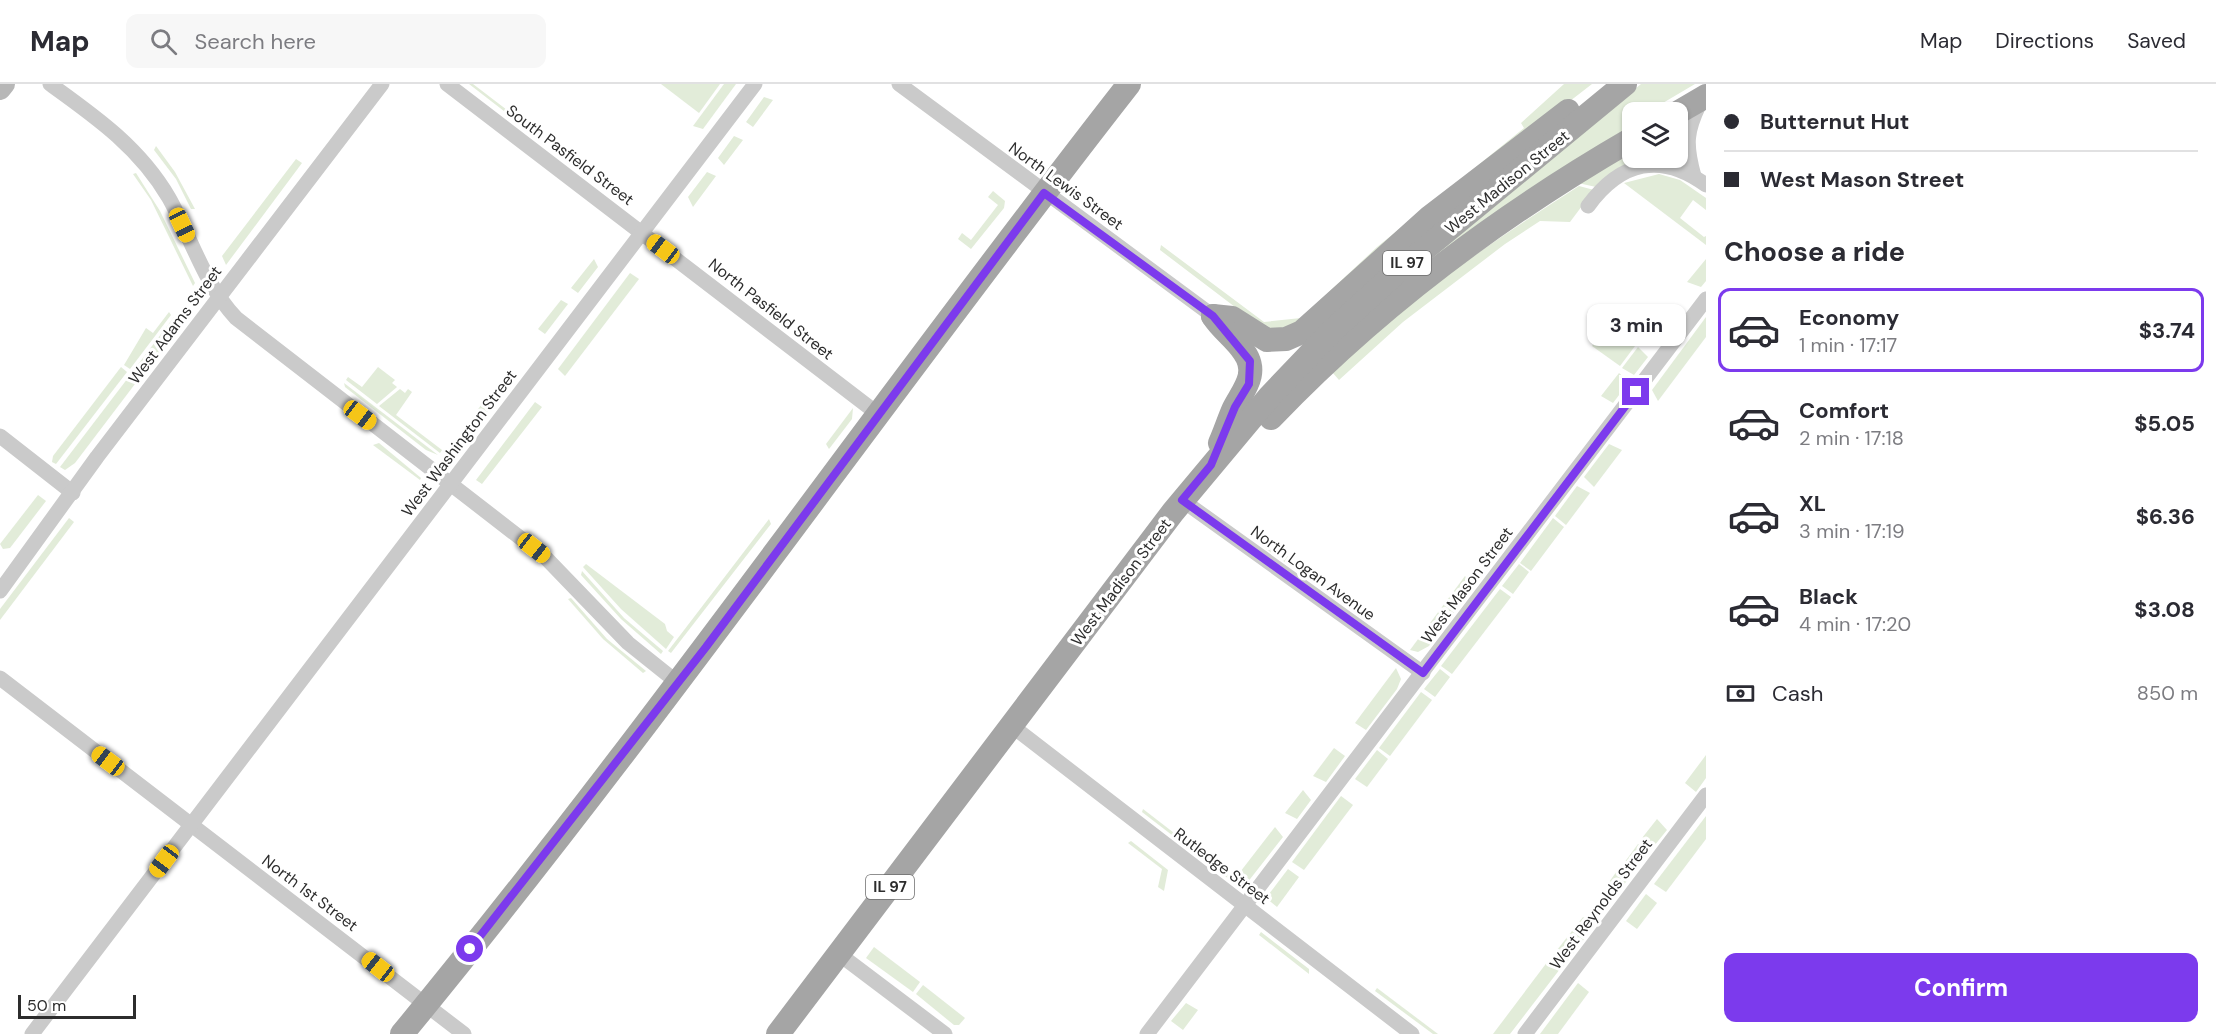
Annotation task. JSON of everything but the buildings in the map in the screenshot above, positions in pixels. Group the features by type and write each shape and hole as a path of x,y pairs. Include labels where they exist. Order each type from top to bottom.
{"main road":[{"path":"402,1034 513,897 678,683 1044,193 1129,84"},
{"path":"1213,316 1232,318 1267,340 1286,339 1302,332 1430,217 1603,84"},
{"name":"West Madison Street","path":"778,1034 1182,500 1270,396 1333,330 1399,270 1625,84"},
{"path":"1688,106 1704,97"},
{"path":"1211,465 1241,450 1288,401 1376,317 1466,246 1564,178 1622,145"},
{"path":"1211,465 1235,407 1249,384 1251,372 1245,352 1222,331 1213,316"}],"street":[{"path":"0,89 3,84"},
{"path":"50,84 110,128 153,173 169,198 200,264 232,314 252,332 545,557 628,643 678,683"},
{"name":"West Adams Street","path":"0,591 220,296 382,84"},
{"name":"South Pasfield Street","path":"447,84 642,233"},
{"name":"West Washington Street","path":"32,1034 755,84"},
{"name":"North Lewis Street","path":"899,84 1213,316"},
{"path":"1700,181 1688,155 1688,130 1704,97"},
{"path":"1588,206 1598,192 1629,169 1660,164 1700,181"},
{"name":"North Pasfield Street","path":"642,233 878,414"},
{"name":"West Mason Street","path":"1147,1034 1706,299"},
{"path":"0,436 73,493"},
{"name":"North Logan Avenue","path":"1182,500 1423,673"},
{"name":"North 1st Street","path":"0,678 464,1034"},
{"name":"Rutledge Street","path":"1012,726 1412,1034"},
{"name":"West Reynolds Street","path":"1525,1034 1706,795"},
{"path":"839,954 945,1034"}],"green space":[{"path":"469,84 473,84 528,126 526,128"},
{"path":"661,84 720,84 699,113"},
{"path":"724,84 736,84 703,129 693,126"},
{"path":"1564,84 1592,84 1426,213 1286,331 1260,326 1160,250 1161,245 1264,322 1301,318 1377,247 1524,128 1521,123"},
{"path":"1641,84 1695,84 1665,102 1622,102 1622,132 1572,162 1402,282"},
{"path":"764,97 773,100 753,127 746,122"},
{"path":"734,136 743,140 724,165 718,158"},
{"path":"156,146 175,172 195,209 191,209 176,179 154,150"},
{"path":"1622,158 1622,168 1612,173 1596,187 1578,183"},
{"path":"296,159 302,163 226,265 222,256"},
{"path":"707,172 716,176 693,207 688,197"},
{"path":"136,173 160,211 195,283 193,286 151,200 133,174"},
{"path":"1659,174 1680,180 1706,198 1706,210 1693,200 1680,218 1704,237 1706,236 1706,245 1624,183"},
{"path":"1579,186 1594,190 1570,222 1540,221 1505,244 1403,322 1339,380 1332,372 1389,320 1420,296 1482,250"},
{"path":"993,191 1005,201 1004,208 971,249 958,239 962,233 971,240 998,205 988,197"},
{"path":"594,259 598,267 578,293 571,288"},
{"path":"1706,259 1706,281 1701,287 1687,282"},
{"path":"630,273 639,279 565,376 558,369"},
{"path":"561,300 568,304 545,334 538,329"},
{"path":"169,312 171,315 130,369 124,365 146,328 153,333"},
{"path":"174,317 182,323 141,377 133,371"},
{"path":"1706,317 1706,337 1658,401 1652,390"},
{"path":"1609,324 1635,346 1620,366 1592,346"},
{"path":"1638,347 1648,357 1634,375 1622,368"},
{"path":"121,367 127,372 56,464 52,462 53,456"},
{"path":"378,367 395,380 392,383 397,387 377,404 346,380 348,377 362,387"},
{"path":"1619,373 1629,382 1613,403 1601,396"},
{"path":"131,374 138,380 75,463 65,470 60,467"},
{"path":"344,383 438,455 426,450 345,387"},
{"path":"400,389 405,393 408,389 412,392 396,415 442,450 440,453 379,406"},
{"path":"486,398 492,406 476,428 467,425"},
{"path":"535,402 542,407 482,484 476,480"},
{"path":"853,408 852,419 829,449 826,444"},
{"path":"379,443 421,478 420,480 373,445"},
{"path":"1609,444 1622,450 1594,487 1584,477"},
{"path":"1577,486 1590,493 1566,525 1555,516"},
{"path":"38,495 46,501 10,548 3,549 0,544"},
{"path":"69,518 74,522 0,620 0,609"},
{"path":"1553,518 1564,527 1531,571 1520,563"},
{"path":"769,519 771,524 671,653 668,651"},
{"path":"1267,540 1305,569 1296,570 1266,549 1264,544"},
{"path":"586,564 665,624 667,631 674,637 666,649 621,609 583,567"},
{"path":"1519,564 1529,572 1513,594 1502,586"},
{"path":"582,571 624,618 663,651 661,654 621,619 581,575"},
{"path":"1465,576 1473,587 1429,646 1418,652 1410,650"},
{"path":"1500,589 1511,597 1452,674 1441,666"},
{"path":"571,598 607,639 646,671 643,673 603,639 568,599"},
{"path":"1396,668 1401,679 1397,689 1366,730 1355,723"},
{"path":"1440,669 1450,677 1435,697 1424,689"},
{"path":"1421,692 1432,700 1390,756 1379,748"},
{"path":"1334,748 1345,756 1326,782 1313,776"},
{"path":"1377,750 1388,759 1367,787 1355,779"},
{"path":"1706,755 1706,778 1696,792 1685,783"},
{"path":"1303,790 1311,800 1297,819 1285,813"},
{"path":"1341,796 1353,805 1304,870 1292,862"},
{"path":"1143,809 1231,877 1229,879 1142,812"},
{"path":"1706,816 1706,839 1666,892 1654,884"},
{"path":"1657,819 1667,830 1654,846 1642,838"},
{"path":"1275,827 1283,837 1247,883 1237,876"},
{"path":"1131,841 1168,870 1164,891 1158,887 1162,869 1128,843"},
{"path":"1638,844 1649,852 1635,870 1624,863"},
{"path":"1619,868 1630,876 1619,892 1607,885"},
{"path":"1288,869 1299,877 1277,907 1266,898"},
{"path":"1646,894 1657,903 1637,929 1626,921"},
{"path":"1583,917 1594,926 1562,968 1550,959"},
{"path":"1261,932 1309,969 1309,974 1259,935"},
{"path":"874,947 920,982 913,992 866,958"},
{"path":"1548,961 1560,969 1510,1034 1493,1034"},
{"path":"1578,983 1589,992 1558,1034 1540,1034"},
{"path":"923,985 965,1018 959,1025 954,1025 916,994"},
{"path":"1377,988 1438,1034 1433,1034 1375,991"},
{"path":"1186,1003 1198,1010 1183,1030 1171,1021"}],"route":[{"path":"470,949 549,851 706,647 1044,193 1213,316 1222,331 1236,342 1250,361 1249,384 1235,407 1211,465 1182,500 1423,673 1636,392"}]}
